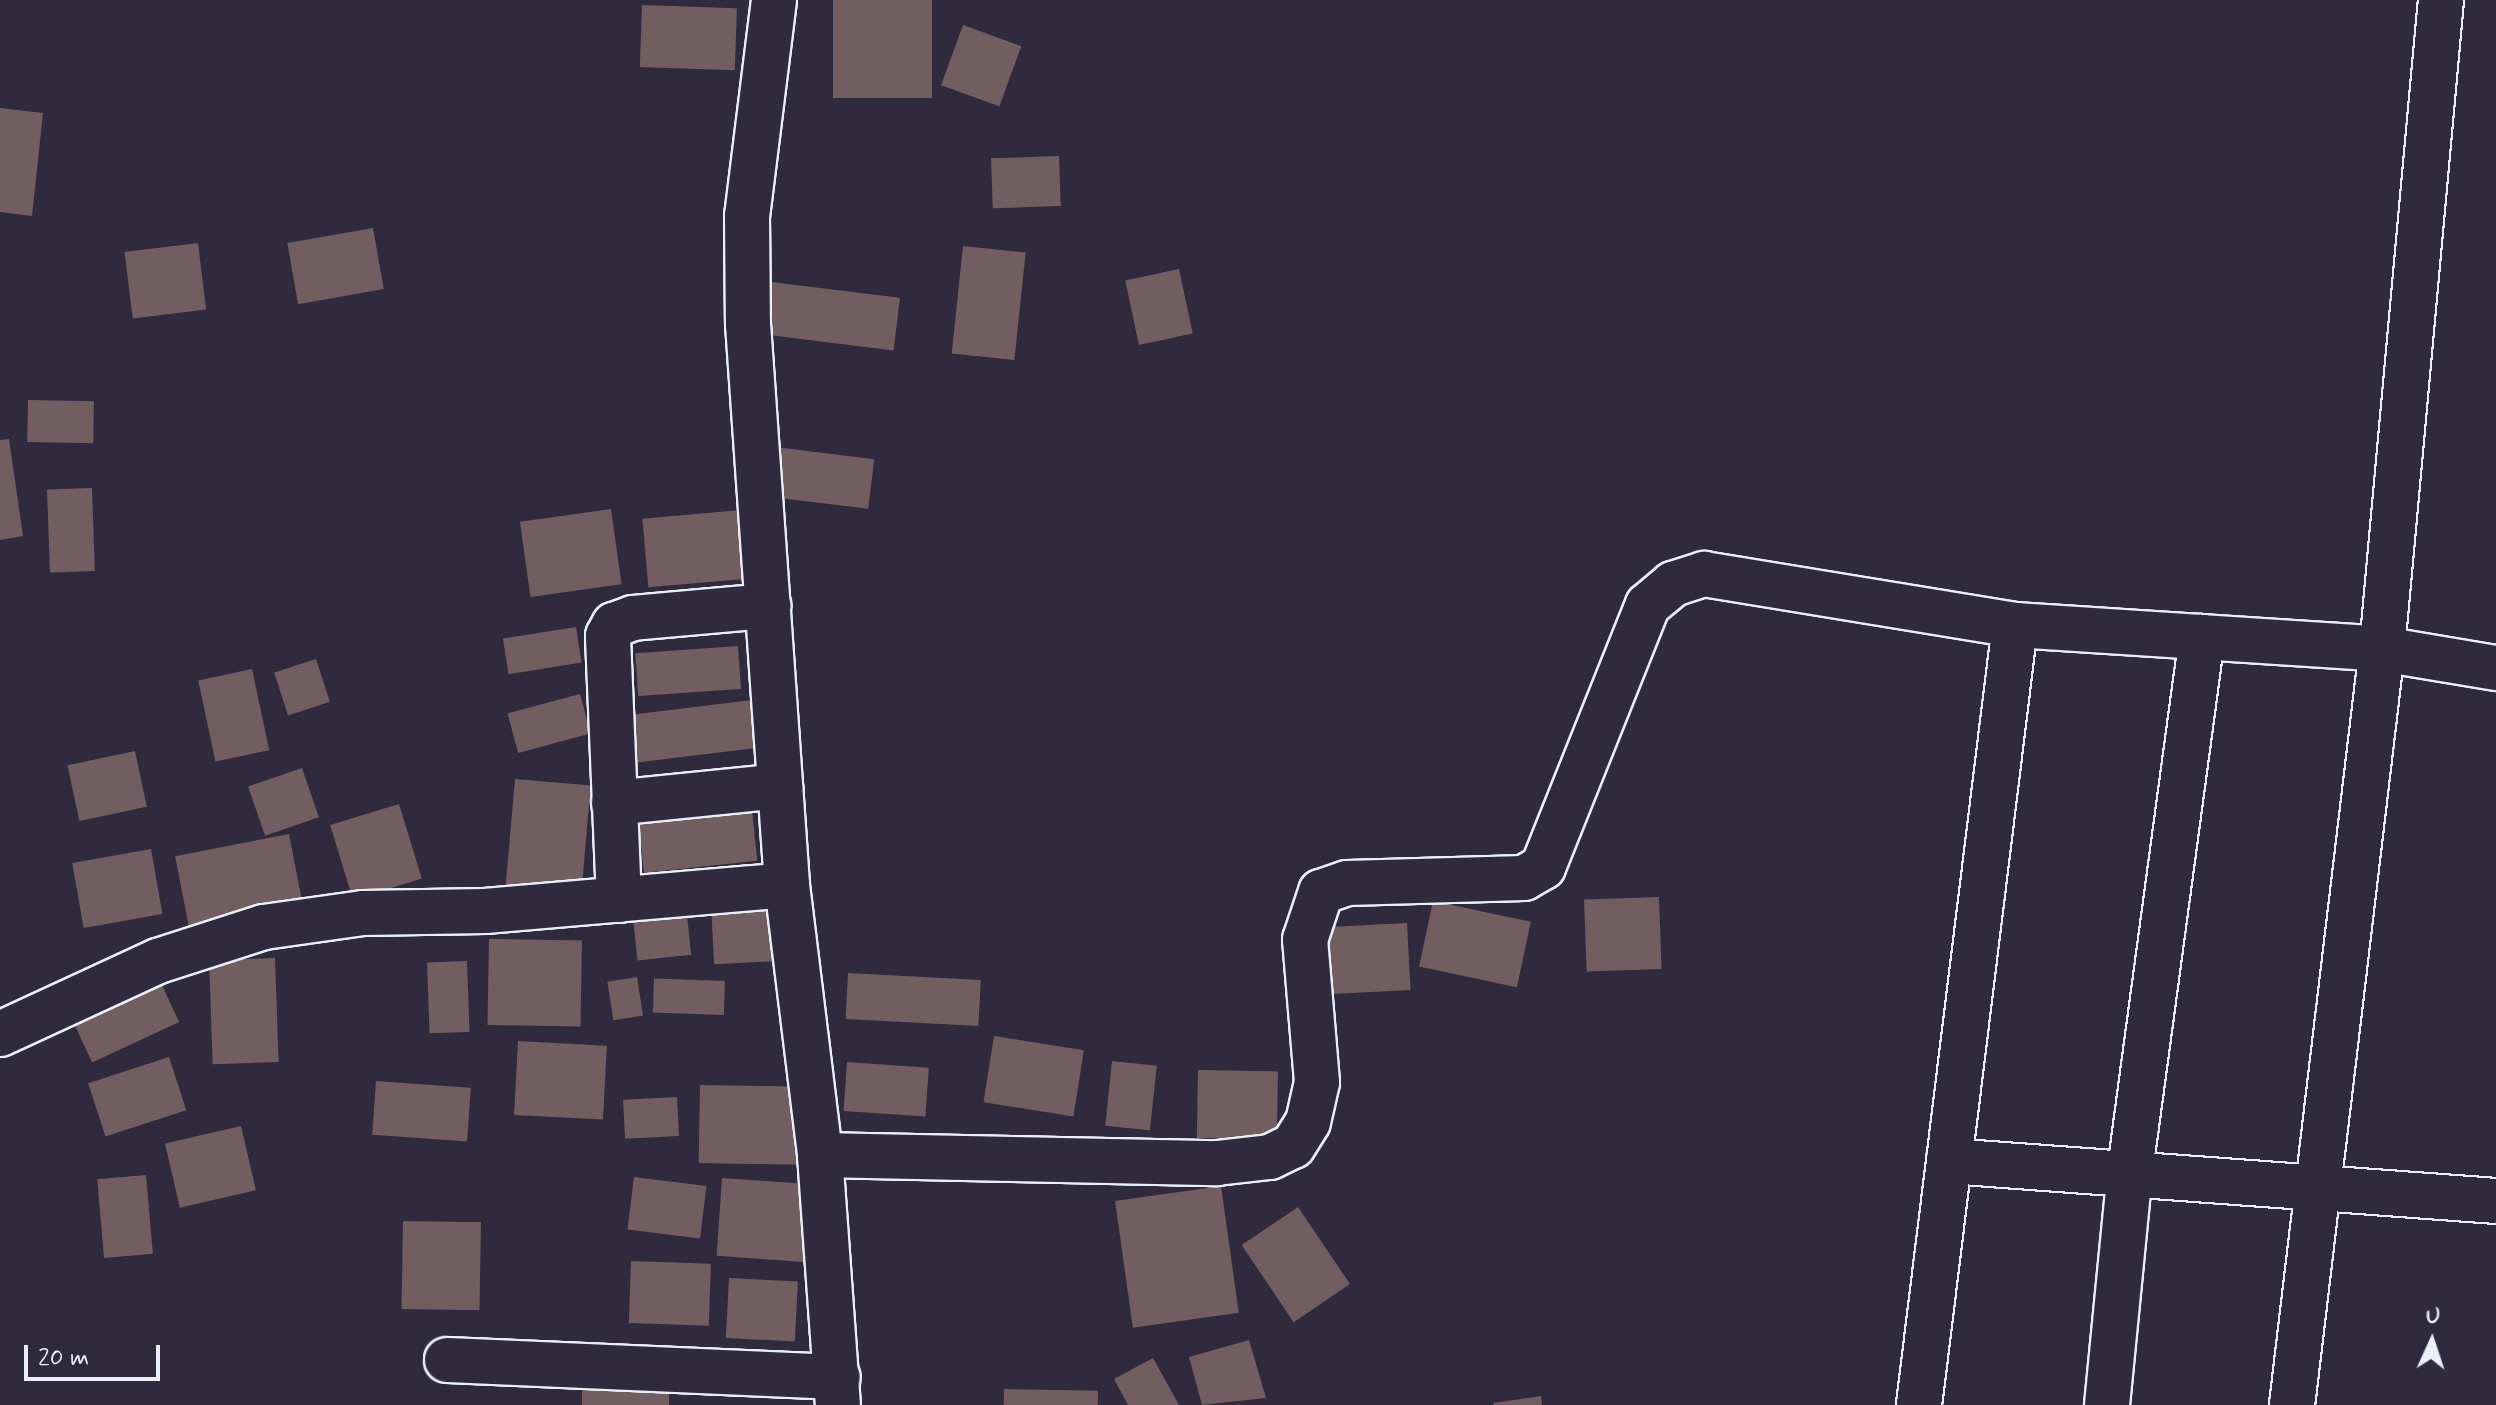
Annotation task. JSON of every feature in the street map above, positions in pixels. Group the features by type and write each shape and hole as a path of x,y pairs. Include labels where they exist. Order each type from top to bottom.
{"street":[{"path":"447,1360 838,1391 820,1155 787,885 748,324 747,216 774,0"},
{"path":"2292,1405 2316,1183 2382,649 2441,0"},
{"path":"820,1155 1217,1163 1270,1157 1302,1137 1317,1082 1305,940 1321,892 1347,883 1524,878 1543,867 1648,605 1673,584 1704,574 2015,625 2382,649 2496,668"},
{"path":"619,900 608,636 614,625 656,615 768,606"},
{"path":"1919,1405 2015,625"},
{"path":"2107,1405 2130,1170 2202,637"},
{"path":"614,803 780,786"},
{"path":"0,1034 158,961 264,927 363,913 619,900 787,885"},
{"path":"1949,1161 2316,1183 2496,1201"}],"building":[{"path":"833,0 932,0 932,98 833,98"},
{"path":"642,5 737,8 735,70 640,67"},
{"path":"963,25 1021,46 999,106 941,85"},
{"path":"0,108 43,113 32,216 0,212"},
{"path":"1059,156 1061,206 993,208 991,158"},
{"path":"373,228 384,289 298,304 287,243"},
{"path":"198,243 206,310 133,319 125,252"},
{"path":"963,246 1026,253 1014,360 952,353"},
{"path":"1179,269 1193,334 1139,345 1125,280"},
{"path":"771,282 900,298 894,350 765,335"},
{"path":"28,400 94,401 93,443 27,442"},
{"path":"9,439 23,536 0,540 0,440"},
{"path":"775,447 874,459 868,509 769,497"},
{"path":"92,488 95,571 50,573 47,490"},
{"path":"611,509 622,584 530,597 520,522"},
{"path":"741,510 747,579 648,587 642,519"},
{"path":"576,627 582,663 509,674 503,639"},
{"path":"738,646 741,689 638,696 635,653"},
{"path":"316,659 330,702 288,715 274,673"},
{"path":"252,669 269,750 215,762 198,680"},
{"path":"580,694 591,734 518,753 508,713"},
{"path":"752,700 758,748 629,763 623,716"},
{"path":"135,751 147,807 79,821 68,765"},
{"path":"302,768 319,817 265,836 248,787"},
{"path":"515,779 591,786 581,893 506,887"},
{"path":"399,804 422,879 353,900 330,825"},
{"path":"752,810 757,861 644,873 639,822"},
{"path":"289,834 304,909 190,931 175,856"},
{"path":"151,849 162,914 84,928 72,863"},
{"path":"1659,897 1662,969 1587,972 1584,900"},
{"path":"1433,901 1531,922 1517,987 1419,967"},
{"path":"777,903 780,961 714,964 711,906"},
{"path":"687,915 691,955 637,960 633,921"},
{"path":"1407,923 1411,990 1328,994 1324,927"},
{"path":"489,939 582,941 580,1027 487,1025"},
{"path":"275,958 279,1062 213,1064 209,960"},
{"path":"467,961 469,1032 430,1033 427,962"},
{"path":"848,973 981,980 978,1026 846,1019"},
{"path":"637,977 643,1016 613,1020 607,982"},
{"path":"654,979 725,981 724,1015 653,1013"},
{"path":"161,983 179,1022 92,1063 74,1024"},
{"path":"994,1036 1084,1050 1073,1116 984,1102"},
{"path":"518,1041 607,1046 603,1120 514,1115"},
{"path":"169,1057 186,1110 105,1137 88,1083"},
{"path":"1112,1061 1157,1066 1150,1130 1105,1126"},
{"path":"847,1062 929,1068 925,1117 844,1111"},
{"path":"1198,1070 1278,1071 1277,1139 1197,1138"},
{"path":"376,1081 471,1088 467,1141 372,1135"},
{"path":"700,1085 805,1087 804,1165 699,1163"},
{"path":"677,1097 679,1136 625,1139 623,1100"},
{"path":"241,1126 256,1190 180,1208 165,1144"},
{"path":"146,1175 153,1254 104,1258 97,1179"},
{"path":"634,1177 706,1186 700,1239 628,1230"},
{"path":"722,1178 809,1184 803,1262 717,1256"},
{"path":"1221,1186 1239,1313 1133,1328 1115,1201"},
{"path":"1298,1207 1350,1284 1294,1322 1242,1245"},
{"path":"403,1221 481,1222 479,1310 401,1309"},
{"path":"631,1261 711,1264 709,1326 629,1323"},
{"path":"729,1278 798,1282 795,1342 726,1338"},
{"path":"1249,1340 1266,1398 1202,1405 1189,1357"},
{"path":"1153,1358 1179,1405 1128,1405 1114,1379"},
{"path":"582,1381 669,1381 669,1405 582,1405"},
{"path":"1004,1389 1098,1391 1098,1405 1004,1405"},
{"path":"1541,1396 1542,1405 1493,1403"}]}
